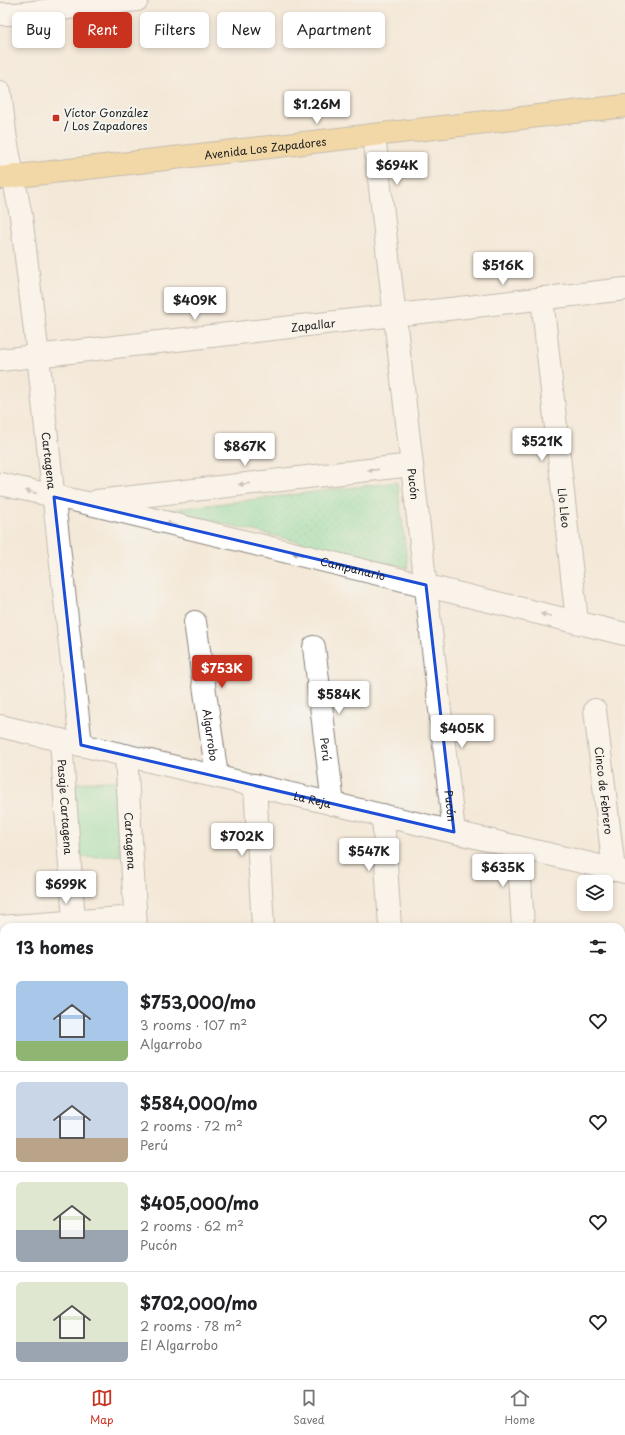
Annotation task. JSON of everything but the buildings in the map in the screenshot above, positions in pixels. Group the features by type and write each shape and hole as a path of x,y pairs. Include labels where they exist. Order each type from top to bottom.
{"main road":[{"name":"Avenida Los Zapadores","path":"6,178 625,106"}],"street":[{"path":"0,14 17,14 137,0"},
{"name":"Cartagena","path":"0,92 6,140 6,178 21,216 54,497 71,742"},
{"name":"Pucón","path":"374,135 454,832"},
{"name":"Zapallar","path":"0,360 625,289"},
{"name":"Llo Lleo","path":"542,298 577,622"},
{"name":"Campanario","path":"82,502 412,465"},
{"name":"Campanario","path":"0,484 82,502 625,634"},
{"name":"Algarrobo","path":"196,622 217,776"},
{"name":"Perú","path":"314,647 333,804"},
{"name":"Cinco de Febrero","path":"595,710 619,871"},
{"name":"La Reja","path":"0,726 619,871"},
{"name":"Pasaje Cartagena","path":"71,742 74,921"},
{"name":"Cartagena","path":"126,755 135,922"},
{"path":"254,785 263,923"},
{"path":"383,815 390,923"},
{"path":"518,847 522,923"},
{"path":"49,923 74,921 135,922"}],"highlighted area":[{"path":"54,497 426,585 454,832 217,776 81,745"}],"green space":[{"path":"397,482 408,568 167,510"},
{"path":"124,780 129,855 77,858 72,783"}],"place":[{"name":"Víctor González / Los Zapadores","path":"56,118"}]}
